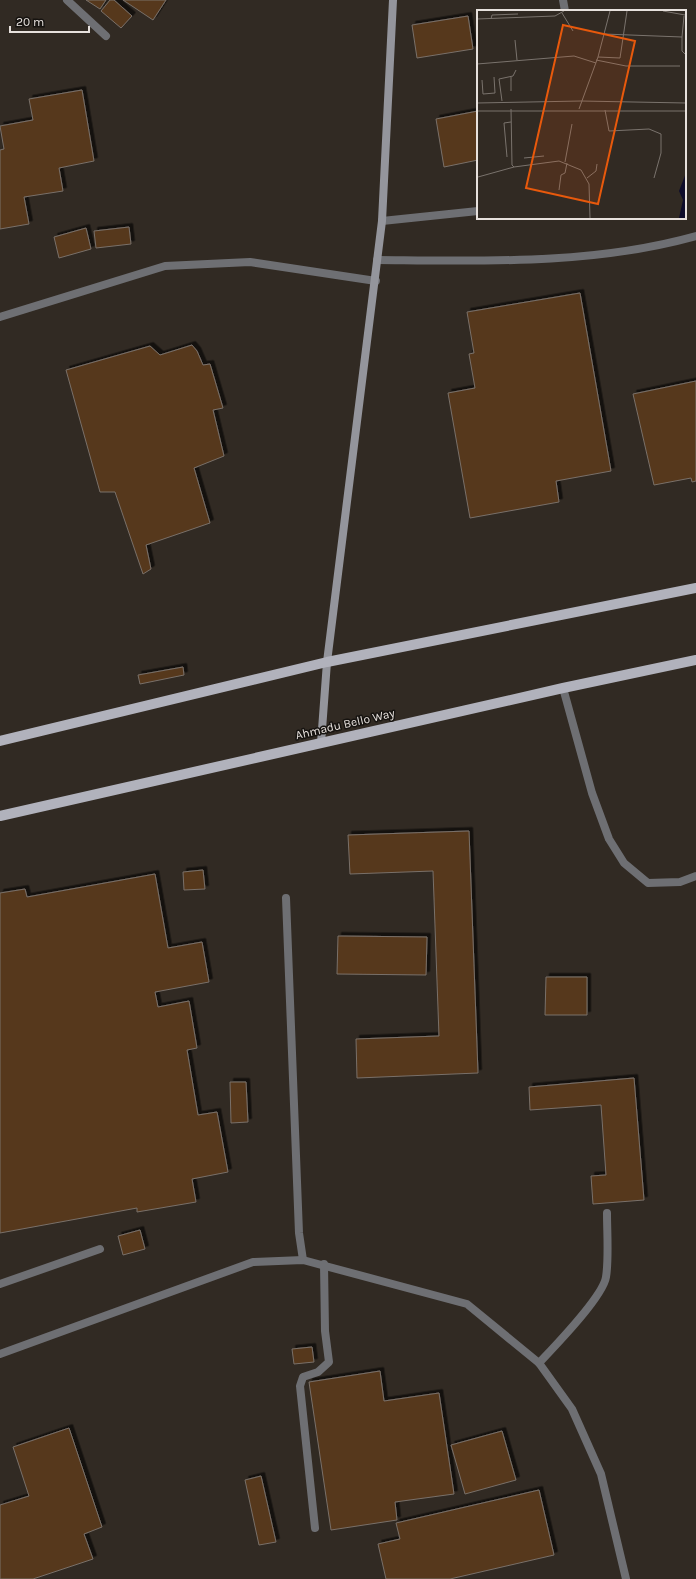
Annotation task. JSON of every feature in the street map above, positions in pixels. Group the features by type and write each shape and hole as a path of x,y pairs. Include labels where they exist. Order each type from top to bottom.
{"main road":[{"path":"0,741 327,662 696,588"},
{"name":"Ahmadu Bello Way","path":"0,816 563,688 696,660"}],"street":[{"path":"67,0 106,36"},
{"path":"321,743 327,662 376,281 382,221 393,0"},
{"path":"563,0 565,10"},
{"path":"382,221 477,211"},
{"path":"377,260 474,261 560,259 659,246 696,236"},
{"path":"0,317 165,266 250,262 376,281"},
{"path":"563,688 592,793 609,840 624,863 648,883 680,882 696,876"},
{"path":"286,898 300,1233 303,1260"},
{"path":"539,1363 565,1335 599,1293 606,1278 607,1213"},
{"path":"0,1284 100,1249"},
{"path":"0,1354 253,1262 303,1260 324,1264 467,1304 539,1363 572,1409 601,1474 626,1579"},
{"path":"315,1528 300,1386 303,1377 318,1372 329,1362 325,1330 324,1264"}],"building":[{"path":"86,0 106,0 100,9"},
{"path":"110,0 114,0 132,16 121,28 101,11"},
{"path":"123,0 166,0 153,20"},
{"path":"468,16 473,49 417,58 412,25"},
{"path":"82,90 94,161 59,168 63,191 24,197 29,224 0,229 0,150 4,149 0,126 33,120 29,99"},
{"path":"477,111 477,160 444,167 436,119"},
{"path":"129,227 131,244 96,248 94,231"},
{"path":"86,228 91,249 59,258 54,237"},
{"path":"580,293 611,471 556,481 559,502 470,518 448,393 475,388 469,354 474,353 467,312"},
{"path":"192,345 197,351 203,365 210,364 223,408 213,410 224,456 194,468 210,523 146,545 151,569 143,574 115,492 100,492 66,370 150,346 160,355"},
{"path":"696,381 696,481 692,482 691,478 654,485 633,394"},
{"path":"183,667 184,675 140,684 138,675"},
{"path":"469,831 478,1073 357,1078 356,1039 439,1036 433,871 350,874 348,835"},
{"path":"203,870 205,889 184,890 183,872"},
{"path":"155,874 168,948 202,942 209,982 155,992 158,1007 189,1001 197,1048 187,1050 198,1115 217,1112 228,1172 192,1179 196,1202 137,1212 137,1208 0,1233 0,893 25,889 27,897"},
{"path":"338,936 427,937 426,975 337,974"},
{"path":"546,977 587,977 587,1015 545,1015"},
{"path":"634,1078 644,1200 593,1204 591,1176 606,1175 601,1105 530,1110 529,1087"},
{"path":"230,1082 246,1082 248,1122 231,1123"},
{"path":"140,1230 145,1249 123,1255 118,1236"},
{"path":"312,1347 314,1362 294,1364 292,1349"},
{"path":"380,1371 384,1401 439,1393 454,1494 395,1502 397,1520 331,1530 309,1382"},
{"path":"69,1428 102,1527 84,1534 93,1559 33,1579 0,1579 0,1505 29,1496 13,1447"},
{"path":"502,1431 516,1480 465,1494 451,1445"},
{"path":"261,1476 276,1542 259,1545 245,1480"},
{"path":"539,1490 554,1555 450,1579 386,1579 378,1544 400,1539 396,1523"}]}
